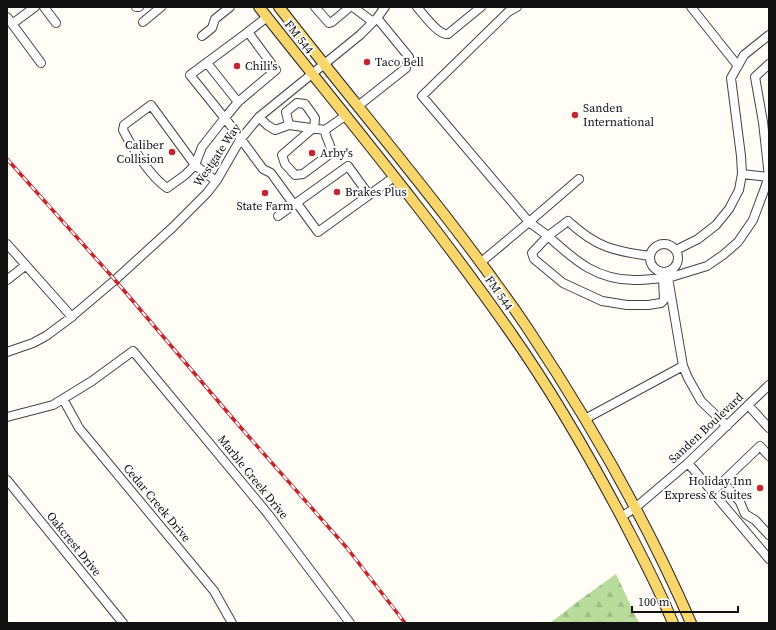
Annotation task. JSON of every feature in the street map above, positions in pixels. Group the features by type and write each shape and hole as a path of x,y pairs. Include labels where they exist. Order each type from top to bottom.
{"main road":[{"name":"FM 544","path":"259,7 394,177 468,273 514,337 555,400 596,470 646,561 674,623"},
{"name":"FM 544","path":"279,7 446,216 527,328 585,419 635,508 663,560 690,623"},
{"path":"468,273 480,263"}],"street":[{"path":"12,24 35,7"},
{"path":"44,7 56,23"},
{"path":"143,22 161,7"},
{"path":"202,36 212,28 214,19 230,7"},
{"path":"315,7 329,23 352,7 375,20 409,57 406,68 358,106"},
{"name":"Westgate Way","path":"7,352 33,343 46,336 115,280 194,206 216,181 241,139 259,117 360,35 385,7"},
{"path":"417,7 440,32 445,35 481,7"},
{"path":"517,7 508,12 422,96 529,222 578,262 594,271 615,279 637,280 666,276 707,266 738,242 753,220 769,177 763,122 755,77 769,64"},
{"path":"691,7 738,66"},
{"path":"7,17 41,63"},
{"path":"267,17 190,75 263,169 271,173 292,202 300,206 318,232 394,177"},
{"path":"216,181 195,165 151,105 124,125 123,130 127,139 158,182 167,188 185,175 195,165 202,147 238,102 276,70 248,32"},
{"path":"676,250 698,239 716,225 729,209 739,190 742,174 741,156 731,78 744,55 769,35"},
{"path":"207,63 238,102"},
{"path":"289,126 286,112 299,102 305,104 315,118 313,129 282,155 285,164 295,175 303,174 331,153 331,147 325,136 325,130"},
{"path":"259,117 271,128 280,129 289,126 325,130 345,116"},
{"path":"278,216 348,166 369,195"},
{"path":"742,174 769,177"},
{"path":"480,263 579,179"},
{"path":"650,256 624,252 604,246 582,234 568,221 548,236 532,253 534,259 563,283 602,301 627,305 648,306 664,300 666,276 674,268 678,258 676,250 669,245 661,244 653,248 650,256 651,264 656,270 663,272 666,276 683,366 688,378 701,401 727,426"},
{"path":"7,244 72,316"},
{"path":"7,280 26,265"},
{"name":"Marble Creek Drive","path":"63,399 92,382 133,351 268,514 350,623"},
{"path":"585,419 683,366"},
{"name":"Sanden Boulevard","path":"621,517 635,508 688,463 769,385"},
{"path":"7,417 53,405 63,399"},
{"name":"Cedar Creek Drive","path":"63,399 79,428 214,591 232,623"},
{"path":"748,406 769,428"},
{"path":"712,492 760,446 769,456"},
{"path":"688,463 769,559"},
{"name":"Oakcrest Drive","path":"7,480 123,623"},
{"path":"723,482 740,502 745,514 755,520 769,535"}],"green space":[{"path":"616,574 639,623 550,623 581,599"}],"railway":[{"path":"7,159 115,280 235,421 347,548 405,623"}],"place":[{"name":"Taco Bell","path":"367,62"},
{"name":"Chili's","path":"237,66"},
{"name":"Sanden International","path":"575,115"},
{"name":"Caliber Collision","path":"172,152"},
{"name":"Arby's","path":"312,153"},
{"name":"Brakes Plus","path":"337,192"},
{"name":"State Farm","path":"265,193"},
{"name":"Holiday Inn Express & Suites","path":"760,488"}]}
